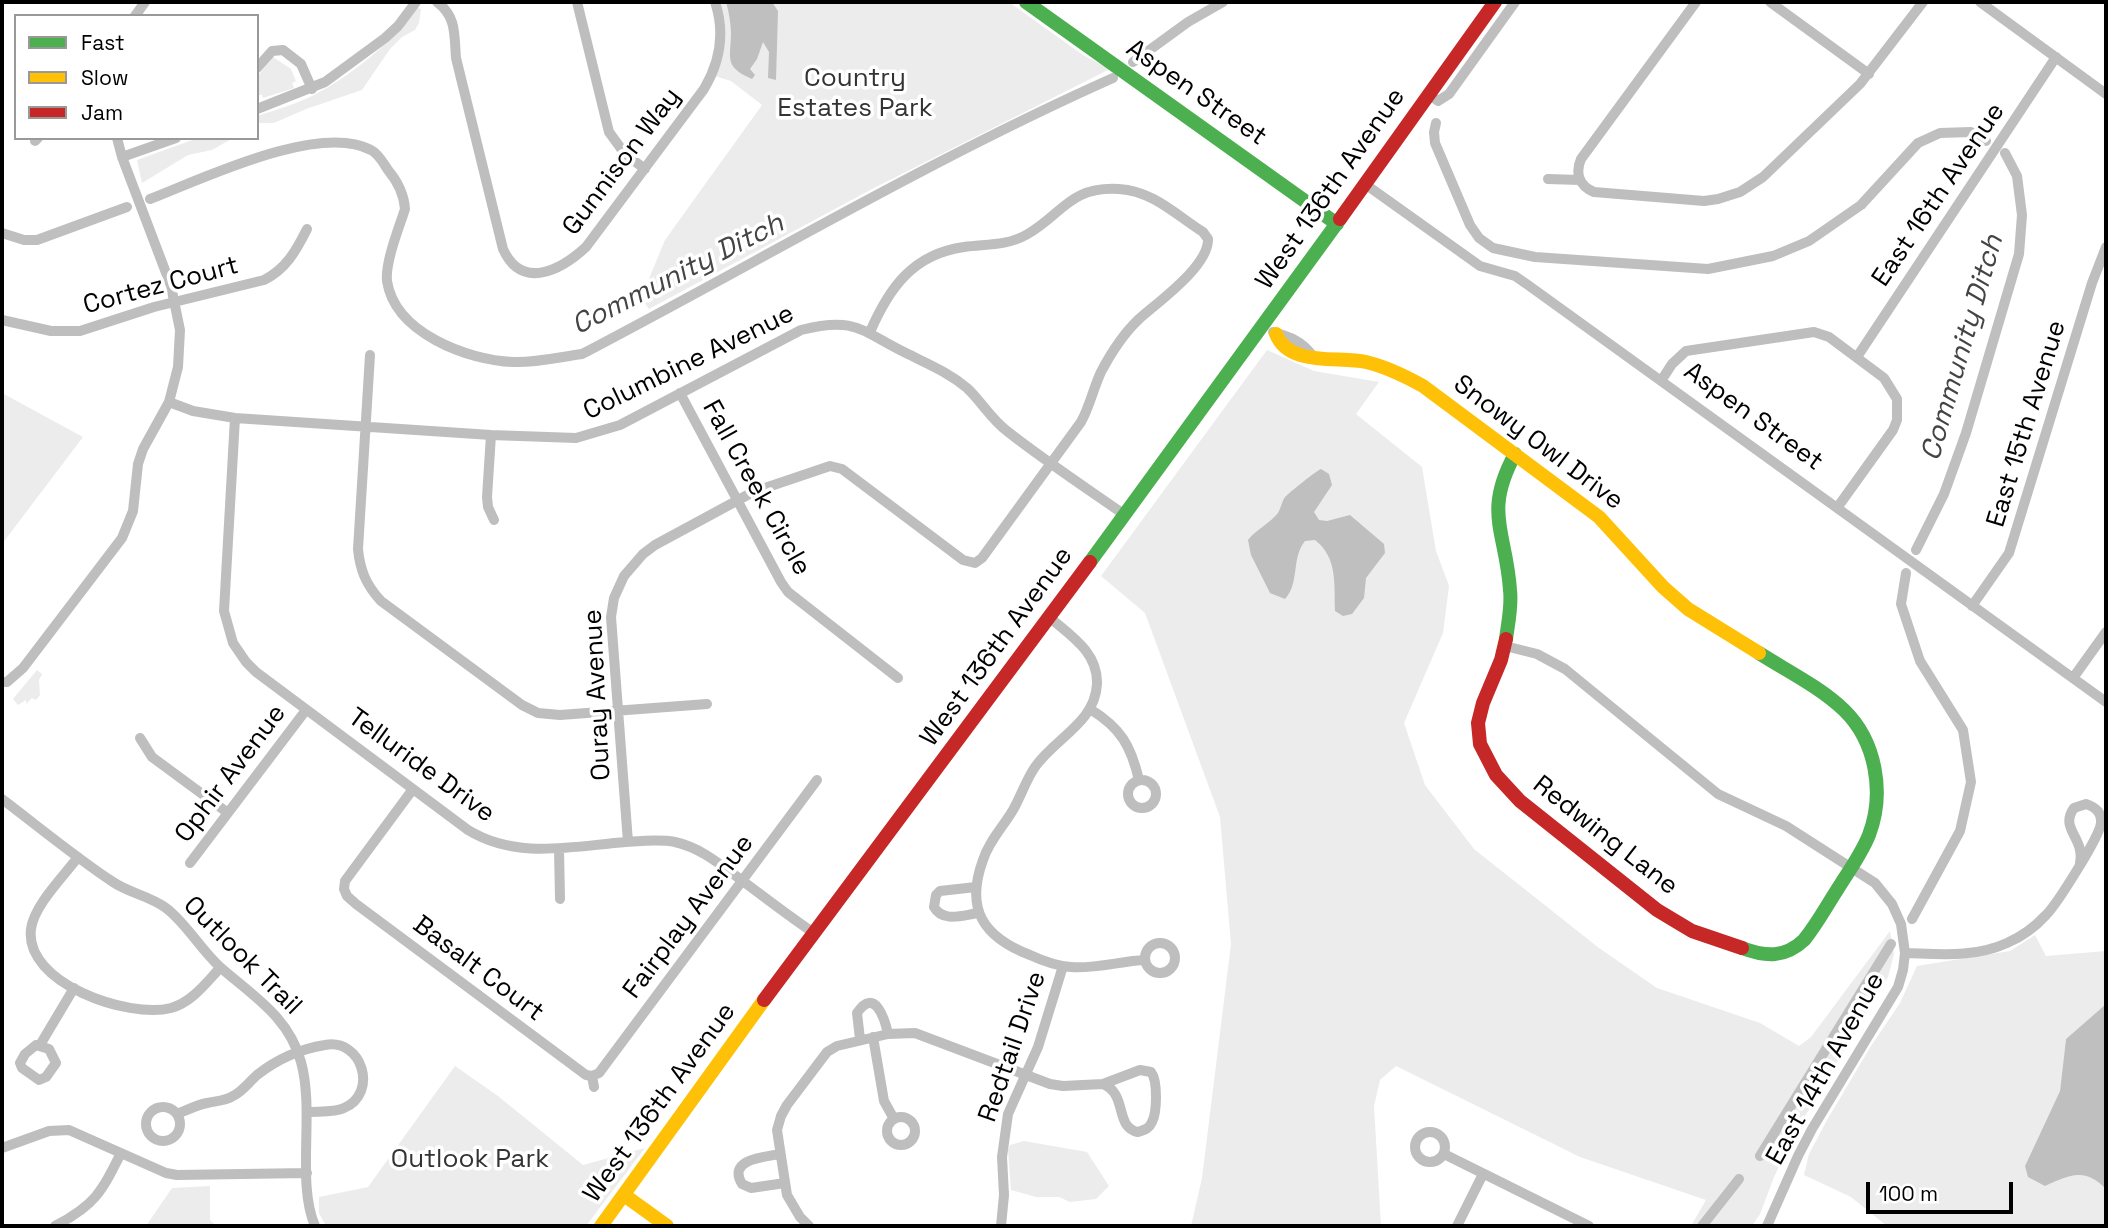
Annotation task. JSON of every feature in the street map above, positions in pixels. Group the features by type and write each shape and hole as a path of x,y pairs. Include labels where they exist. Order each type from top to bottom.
{"street":[{"path":"259,108 325,82 386,38 416,2"},
{"name":"Gunnison Way","path":"437,2 452,18 456,58 503,249 514,271 539,274 563,265 586,247 711,77 720,45 721,27 715,2"},
{"path":"577,2 609,132 625,154 645,169"},
{"name":"Aspen Street","path":"1026,2 1337,224"},
{"name":"West 136th Avenue","path":"601,1226 814,933 1125,515 1270,330 1337,224 1495,2"},
{"name":"West 136th Avenue","path":"1428,94 1438,101 1448,94 1515,2"},
{"path":"1696,2 1581,159 1578,166 1580,180 1594,192 1704,201 1730,196 1763,177 1869,74 1923,2"},
{"path":"1770,2 1869,74"},
{"path":"1980,2 2106,93"},
{"path":"259,66 272,51 283,50 301,64 312,89"},
{"name":"East 16th Avenue","path":"1857,357 2056,57"},
{"path":"2,682 7,682 23,668 122,538 133,511 138,464 143,449 169,402 180,352 179,321 174,302 118,140"},
{"path":"122,157 170,140"},
{"path":"1548,179 1580,180"},
{"name":"Aspen Street","path":"1365,184 1480,266 1507,273 1528,285 2106,702"},
{"path":"870,332 892,289 922,262 947,251 1000,244 1025,236 1070,201 1088,192 1113,189 1140,192 1165,205 1203,232 1208,239 1206,250 1183,281 1139,319 1115,348 1101,372 1087,411 1051,463"},
{"name":"Cortez Court","path":"2,320 51,331 80,331 174,302 264,280 288,262 307,229"},
{"name":"East 15th Avenue","path":"1972,606 2009,553 2092,283 2106,247"},
{"name":"Columbine Avenue","path":"169,402 193,411 235,418 565,439 589,436 620,425 801,330 823,324 841,324 870,332 893,347 939,367 966,387 1004,429 1125,515"},
{"name":"Snowy Owl Drive","path":"1270,330 1280,344 1298,355 1366,359 1423,386 1611,527 1679,602 1823,693 1842,708 1854,722 1866,744 1873,765 1877,798 1874,821 1868,837 1851,867"},
{"path":"1661,381 1672,364 1686,351 1807,331 1829,337 1857,357 1891,386 1897,399 1897,421 1837,508"},
{"path":"370,355 358,549 362,573 372,592 522,705 538,713 550,715 707,704"},
{"name":"Fall Creek Circle","path":"680,393 788,592 898,678"},
{"name":"Telluride Drive","path":"235,418 223,601 225,622 233,643 246,662 468,830 490,841 523,849 665,841 690,847 703,853 814,933"},
{"path":"491,435 487,497 494,520"},
{"name":"Redwing Lane","path":"1516,454 1500,481 1496,500 1511,603 1502,661 1479,721 1479,738 1484,755 1508,790 1623,886 1686,928 1758,954 1772,955 1789,951 1799,945 1808,936 1851,867"},
{"name":"Ouray Avenue","path":"628,842 611,617 614,597 624,576 643,554 737,500 771,484 830,466 842,469 963,560 975,563 982,558 1051,463"},
{"path":"1049,617 1087,650 1093,662 1097,684 1090,709 1036,765 1010,815 986,852 976,887 979,913 990,930 1006,945 1049,963 1076,968 1145,960"},
{"path":"2073,678 2106,632"},
{"name":"East 14th Avenue","path":"1505,646 1553,661 1718,794 1786,826 1851,867 1874,883 1892,904 1901,924 1905,953 1898,987 1812,1129 1768,1226"},
{"path":"1090,709 1125,740 1131,750 1139,780"},
{"name":"Ophir Avenue","path":"190,863 306,710"},
{"path":"140,738 152,757 228,813"},
{"name":"Fairplay Avenue","path":"593,1082 817,780"},
{"path":"332,891 344,889 345,881 413,789"},
{"name":"Outlook Trail","path":"2,799 115,884 166,908 220,968 273,1010 289,1033 305,1078 307,1173 315,1226"},
{"path":"1905,953 1976,953 2008,943 2028,931 2057,902 2080,863 2102,821 2097,810 2086,804 2074,808 2068,820 2081,846 2080,863"},
{"path":"559,849 561,899"},
{"path":"78,857 38,910 31,930 33,949 38,959 50,971 74,988 100,1001 159,1010 187,1000 220,968"},
{"path":"976,887 940,891 936,895 934,907 941,916 947,917 979,913"},
{"name":"Basalt Court","path":"344,889 356,904 593,1082"},
{"name":"Redtail Drive","path":"1001,1226 1004,1195 1003,1140 1008,1114 1038,1047 1063,966"},
{"path":"40,1045 74,988"},
{"path":"860,1040 857,1013 864,1005 876,1005 883,1013 888,1034"},
{"path":"809,1226 793,1207 785,1183 778,1130 787,1105 827,1052 842,1043 888,1034 915,1033 1024,1076 1063,1086 1103,1084 1140,1070 1151,1072 1156,1082 1153,1120 1149,1127 1138,1132 1128,1128 1120,1100 1111,1088 1103,1084"},
{"path":"873,1037 884,1101 894,1119"},
{"path":"177,1114 194,1107 234,1101 265,1069 281,1059 325,1045 340,1046 357,1058 364,1073 361,1093 350,1105 338,1110 307,1112"},
{"path":"2,1148 60,1129 80,1134 153,1169 177,1175 307,1173"},
{"path":"55,1226 77,1215 96,1199 121,1153"},
{"path":"780,1154 746,1161 739,1167 738,1179 741,1184 751,1188 785,1183"},
{"path":"1444,1154 1584,1225"},
{"path":"1457,1226 1483,1174"},
{"path":"624,1195 667,1226"}],"green space":[{"name":"Country Estates Park","path":"719,2 1009,2 1083,55 1110,69 872,189 649,309 641,298 665,240 762,105 731,81 715,76 724,39"},
{"path":"417,7 421,9 415,30 402,37 390,49 362,90 274,123 259,123 259,115 314,95 357,68 384,45"},
{"path":"273,57 291,69 296,81 292,83 294,88 263,98 259,95 259,74"},
{"path":"192,140 230,140 212,150 188,155 142,183 137,160"},
{"path":"1267,350 1314,371 1379,382 1356,414 1422,467 1436,551 1449,586 1443,633 1404,723 1425,785 1474,849 1599,948 1657,988 1760,1023 1799,1046 1811,1037 1890,931 1894,954 1888,977 1798,1128 1774,1177 1760,1214 1752,1226 1691,1226 1706,1200 1580,1157 1396,1066 1380,1080 1374,1106 1381,1226 1191,1226 1202,1178 1231,944 1220,817 1145,613 1101,576"},
{"path":"2,393 83,437 2,544"},
{"path":"37,670 42,674 39,680 40,695 36,700 32,698 26,704 26,700 18,705 13,699"},
{"path":"2035,935 2046,956 2106,951 2106,1004 2066,1039 2060,1091 2025,1166 2045,1186 2077,1175 2084,1175 2098,1182 2106,1189 2106,1226 1887,1226 1851,1197 1804,1175 1809,1154 1827,1120 1900,1003 1917,966 2010,951"},
{"name":"Outlook Park","path":"455,1066 498,1096 583,1165 645,1148 586,1226 326,1226 319,1213 319,1197 368,1187"},
{"path":"1024,1141 1087,1152 1109,1186 1096,1199 1070,1202 1059,1197 1036,1197 1011,1190 1008,1150 1010,1145"},
{"path":"210,1186 210,1220 216,1226 146,1226 172,1188"}],"shaded area":[{"path":"726,2 772,2 778,11 776,80 768,78 769,52 763,42 750,69 755,75 752,79 733,66 730,57 731,27"},
{"path":"1321,469 1329,474 1332,485 1314,512 1319,520 1327,521 1350,515 1384,544 1385,553 1366,578 1364,598 1352,614 1343,616 1335,611 1331,563 1328,555 1315,540 1305,541 1301,548 1290,593 1285,599 1270,593 1251,555 1248,540 1278,513 1285,497"},
{"path":"2106,1004 2106,1189 2084,1175 2069,1176 2045,1186 2028,1177 2025,1166 2060,1091 2066,1039"}],"waterway":[{"name":"Community Ditch","path":"1133,62 1188,22 1223,2"},
{"name":"Community Ditch","path":"150,199 229,167 292,148 322,143 349,143 371,150 395,179 402,193 405,209 388,264 387,281 393,299 404,315 418,329 436,340 475,356 513,362 539,361 582,354 978,142 1113,78"},
{"name":"Community Ditch","path":"1436,123 1435,143 1470,225 1479,238 1493,248 1535,257 1708,269 1773,256 1809,241 1861,205 1918,143 1940,133 1971,132 1986,141"},
{"name":"Community Ditch","path":"1916,550 1944,494 1966,433 2019,254 2022,215 2017,176 2005,153"},
{"name":"Community Ditch","path":"2,233 24,240 37,240 127,207"},
{"name":"Community Ditch","path":"1906,573 1901,604 1920,661 1963,730 1971,782 1960,831 1912,919"},
{"name":"Community Ditch","path":"1760,1156 1891,944"},
{"name":"Community Ditch","path":"1702,1226 1739,1179"}],"traffic: fast":[{"path":"1026,2 1337,224"},
{"path":"1090,562 1340,219"},
{"path":"1506,639 1510,596 1498,507 1505,474 1515,454"},
{"path":"1742,948 1775,954 1790,950 1804,940 1862,850 1874,819 1877,785 1864,737 1844,710 1825,694 1759,653"}],"traffic: slow":[{"path":"1276,334 1282,344 1303,356 1366,362 1396,372 1423,386 1599,517 1663,587 1688,609 1759,653"},
{"path":"601,1226 764,1000"},
{"path":"624,1195 667,1226"}],"traffic: jam":[{"path":"1340,219 1495,2"},
{"path":"764,1000 1090,562"},
{"path":"1506,639 1478,723 1480,744 1496,775 1520,801 1657,910 1692,931 1742,948"}]}
